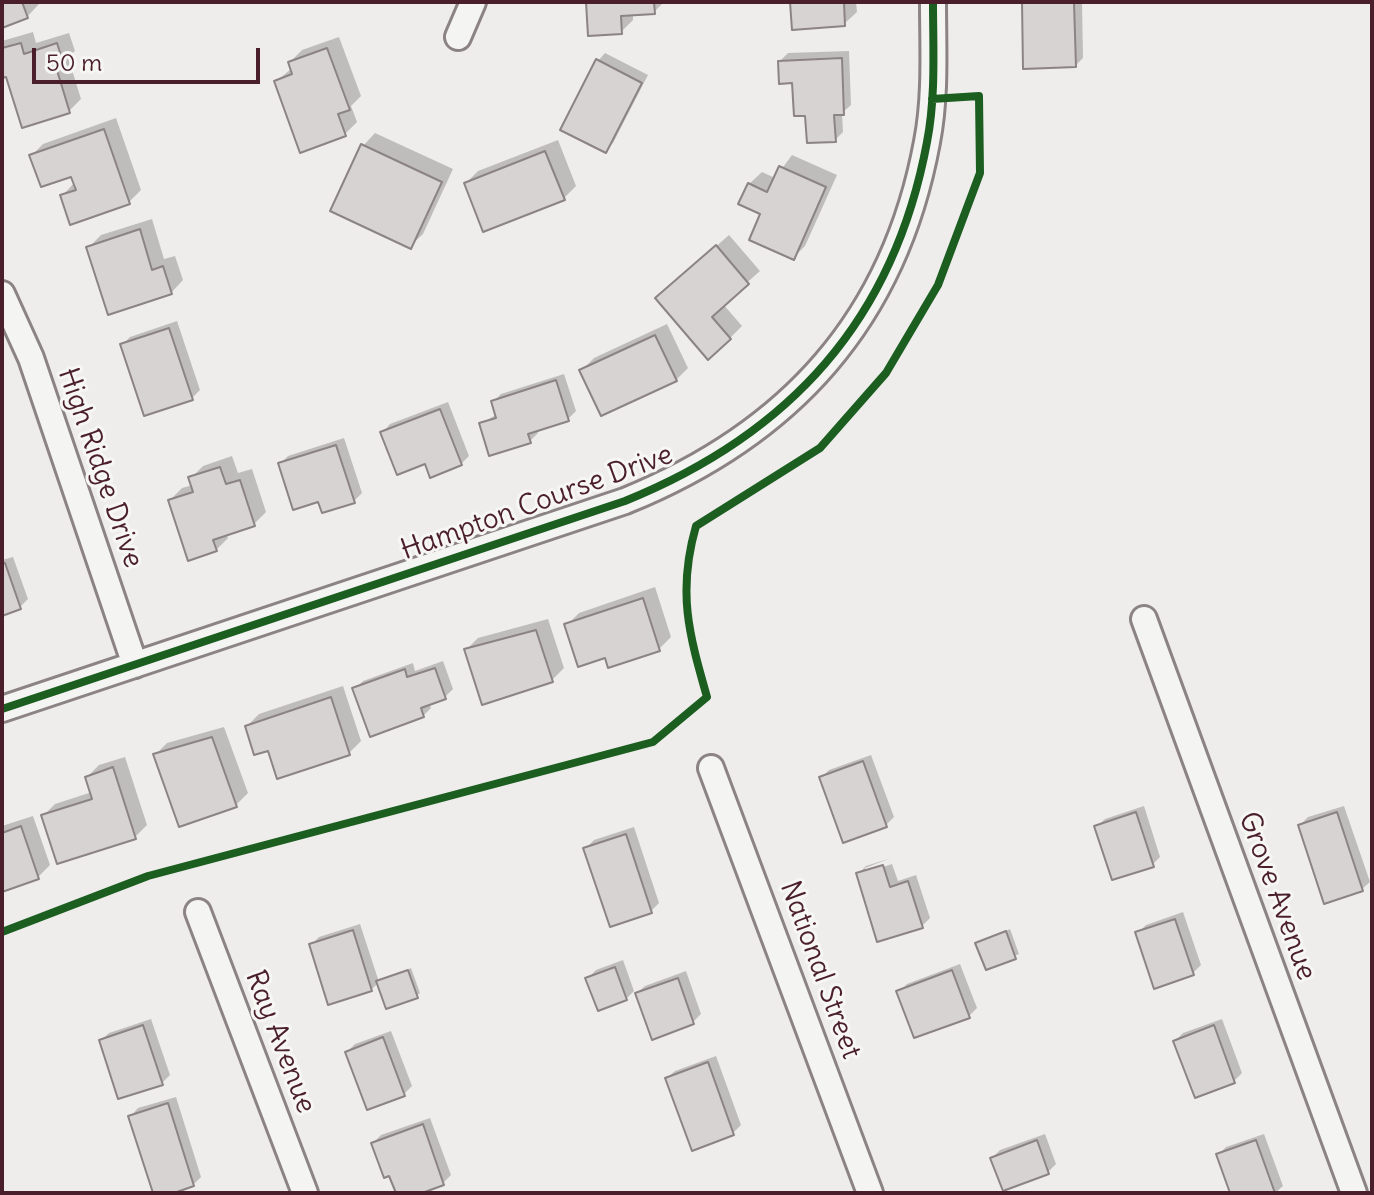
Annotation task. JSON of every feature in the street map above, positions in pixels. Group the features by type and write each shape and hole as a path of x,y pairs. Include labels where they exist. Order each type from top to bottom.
{"street":[{"path":"458,37 473,2"},
{"name":"Hampton Course Drive","path":"2,709 625,501 678,479 759,428 835,353 892,262 915,194 928,141 932,99 933,2"},
{"name":"High Ridge Drive","path":"2,294 31,358 135,665"},
{"name":"Grove Avenue","path":"1144,619 1354,1193"},
{"name":"National Street","path":"711,768 870,1193"},
{"name":"Ray Avenue","path":"198,912 305,1193"}],"building":[{"path":"2,2 22,2 28,18 2,28"},
{"path":"586,2 654,2 655,14 621,16 622,34 588,36"},
{"path":"790,2 844,2 845,26 792,30"},
{"path":"1022,2 1074,2 1076,67 1023,69"},
{"path":"21,43 24,54 57,43 64,65 56,67 70,113 22,128 6,77 2,78 2,48"},
{"path":"327,48 350,110 338,114 346,136 300,153 274,81 292,74 288,62"},
{"path":"842,58 844,115 834,115 836,142 807,143 805,116 794,116 792,83 779,84 778,61"},
{"path":"596,59 642,83 606,153 560,130"},
{"path":"104,129 130,204 70,225 60,195 76,190 71,177 41,187 29,155"},
{"path":"361,144 442,182 411,249 330,211"},
{"path":"545,151 565,200 483,232 464,183"},
{"path":"779,166 826,187 794,260 749,240 760,214 738,204 748,183 767,192"},
{"path":"140,229 152,270 163,266 172,294 108,315 86,247"},
{"path":"716,245 749,284 712,317 731,339 708,360 655,298"},
{"path":"169,328 193,400 144,416 120,344"},
{"path":"655,335 677,381 601,416 579,370"},
{"path":"556,380 569,421 528,434 531,443 489,456 479,423 496,418 491,401"},
{"path":"440,409 462,465 430,478 425,464 397,475 380,432"},
{"path":"336,445 355,503 322,513 318,502 293,510 278,463"},
{"path":"220,467 226,484 240,480 255,526 213,540 217,551 188,561 168,500 193,492 188,477"},
{"path":"5,563 21,609 2,616 2,564"},
{"path":"643,598 660,651 608,668 605,658 578,667 564,624"},
{"path":"536,630 553,682 482,705 464,649"},
{"path":"435,668 446,699 421,708 424,717 370,737 352,688 405,669 407,677"},
{"path":"331,697 350,755 277,779 268,751 254,755 245,726"},
{"path":"212,737 237,807 179,827 153,754"},
{"path":"863,761 887,827 843,843 819,777"},
{"path":"113,767 136,839 57,864 41,815 92,799 85,777"},
{"path":"1136,812 1154,867 1112,880 1094,826"},
{"path":"1337,812 1363,891 1324,904 1298,825"},
{"path":"21,826 39,879 2,892 2,833"},
{"path":"626,834 652,913 610,927 583,848"},
{"path":"883,865 890,887 908,881 923,928 877,942 856,873"},
{"path":"1175,919 1194,975 1154,989 1135,932"},
{"path":"353,930 372,991 328,1005 309,944"},
{"path":"1006,931 1016,959 986,970 975,943"},
{"path":"615,967 627,1000 598,1011 585,978"},
{"path":"408,970 418,998 386,1009 376,981"},
{"path":"952,970 970,1018 914,1038 896,991"},
{"path":"678,978 694,1024 652,1040 635,993"},
{"path":"143,1025 163,1085 118,1099 99,1040"},
{"path":"1214,1025 1235,1083 1195,1098 1173,1041"},
{"path":"383,1037 405,1096 367,1110 345,1052"},
{"path":"708,1062 734,1135 692,1151 665,1078"},
{"path":"168,1103 194,1186 174,1193 153,1193 128,1116"},
{"path":"423,1124 444,1185 422,1193 396,1193 389,1176 384,1178 371,1143"},
{"path":"1037,1140 1049,1174 1003,1191 990,1158"},
{"path":"1256,1140 1275,1193 1230,1193 1216,1154"}],"cycle path":[{"path":"2,709 625,501 684,474 737,442 784,405 826,363 860,316 889,264 911,206 930,125 933,2"},
{"path":"2,932 148,876 653,742 707,697 695,653 686,592 696,526 820,448 886,373 938,285 980,173 979,96 932,99"}]}
